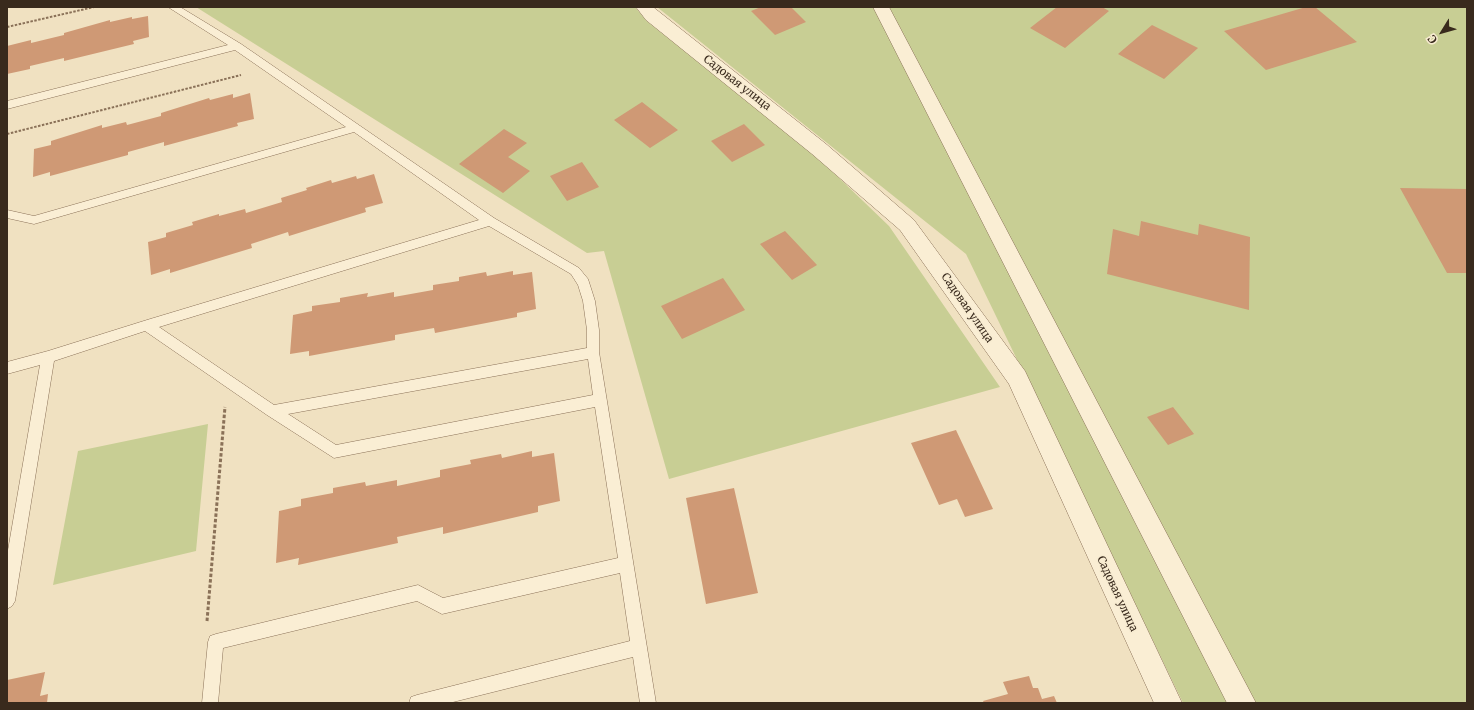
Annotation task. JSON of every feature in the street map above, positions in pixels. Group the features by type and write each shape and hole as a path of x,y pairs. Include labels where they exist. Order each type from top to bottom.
{"street":[{"name":"Садовая улица","path":"644,7 652,16 819,148 907,225 1017,378 1168,703"},
{"path":"881,7 1242,703"}],"lane":[{"path":"172,7 237,46 490,221 575,271 584,283 589,301 593,352 600,400 648,703"},
{"path":"7,105 237,46"},
{"path":"7,214 34,220 356,128"},
{"path":"7,368 48,357 147,325 490,221"},
{"path":"147,325 334,452 600,400"},
{"path":"272,411 593,352"},
{"path":"7,601 48,357"},
{"path":"210,703 216,642 418,592 442,606 626,564"},
{"path":"417,703 640,648"}],"path":[{"path":"7,27 94,7"},
{"path":"7,134 268,68"},
{"path":"216,642 206,627 228,380"}],"green space":[{"path":"196,7 635,7 648,22 810,150 889,226 1000,387 669,479 604,251 587,253"},
{"path":"657,7 1467,7 1467,703 1183,703 966,254"},
{"path":"208,424 196,551 53,585 78,451"}],"building":[{"path":"761,7 791,7 806,22 775,35 751,11"},
{"path":"1057,7 1102,7 1109,11 1065,48 1030,28"},
{"path":"1306,7 1315,7 1357,42 1266,70 1224,31"},
{"path":"148,16 149,37 133,41 134,44 64,61 64,58 30,66 30,69 7,74 7,46 31,40 31,43 64,35 64,33 110,20 110,22 132,17 132,19"},
{"path":"1152,25 1198,48 1164,79 1118,54"},
{"path":"250,93 254,119 237,123 238,126 164,146 164,142 128,152 128,155 50,176 50,172 33,177 34,149 51,145 51,141 102,125 102,128 126,122 127,125 161,116 161,113 209,98 210,100 233,94 233,98"},
{"path":"642,102 678,130 650,148 614,120"},
{"path":"744,124 765,145 732,162 711,141"},
{"path":"504,129 527,143 508,157 530,171 503,193 459,164"},
{"path":"582,162 599,187 567,201 550,176"},
{"path":"374,174 383,203 365,208 366,212 289,236 288,232 251,244 252,248 170,273 170,269 151,275 148,242 166,237 166,233 193,225 192,222 219,214 219,216 245,209 246,213 282,202 281,198 307,190 306,188 331,180 332,183 356,176 357,179"},
{"path":"1400,188 1467,189 1467,273 1447,273"},
{"path":"1141,221 1198,235 1199,224 1250,237 1249,310 1107,274 1113,229 1139,236"},
{"path":"785,231 817,265 792,280 760,244"},
{"path":"513,271 513,275 532,272 536,309 517,313 517,317 435,333 434,328 395,335 395,340 309,356 309,351 290,354 293,315 312,311 312,306 340,302 340,298 368,293 367,297 394,292 394,297 433,290 433,285 459,281 459,277 486,272 487,276"},
{"path":"723,278 745,310 682,339 661,306"},
{"path":"1173,407 1194,434 1168,445 1147,417"},
{"path":"956,430 993,509 965,517 957,499 939,505 911,443"},
{"path":"532,451 532,457 554,453 560,501 538,506 538,512 443,534 443,527 397,537 398,543 298,565 299,558 276,563 279,511 301,506 301,499 333,493 333,488 365,482 366,486 397,480 397,486 440,477 440,470 471,464 470,460 501,454 502,458"},
{"path":"734,488 758,593 706,604 686,498"},
{"path":"45,672 40,696 48,694 47,703 7,703 7,680"},
{"path":"1029,676 1033,688 1038,688 1042,699 1054,696 1057,703 984,703 983,701 1008,694 1003,682"}]}
